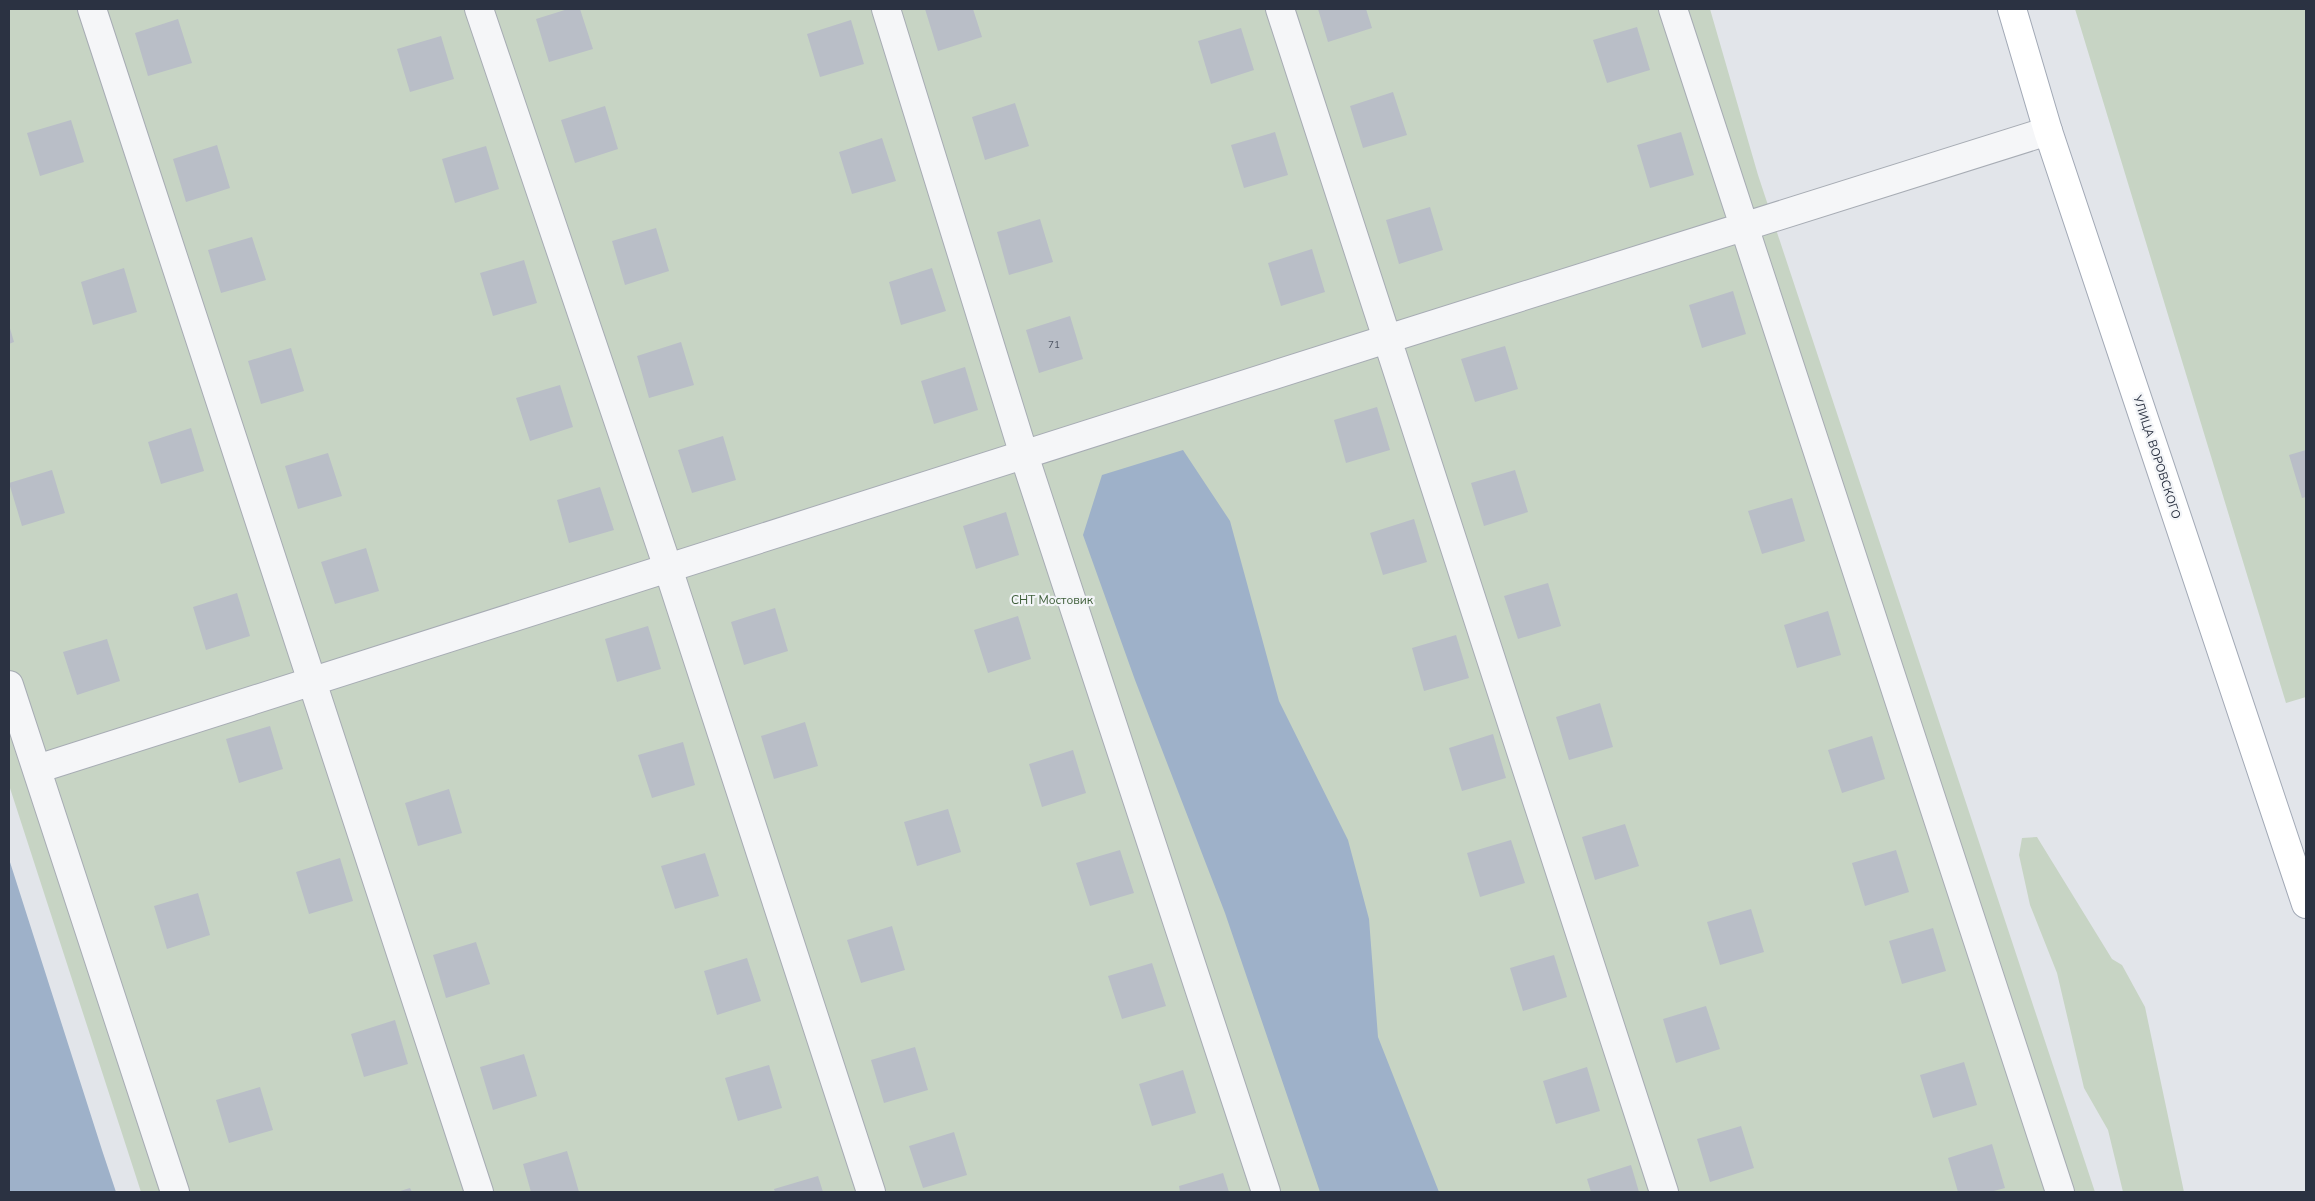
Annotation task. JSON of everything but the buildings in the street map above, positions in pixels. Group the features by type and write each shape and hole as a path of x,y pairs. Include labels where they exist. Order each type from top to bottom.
{"main road":[{"name":"УЛИЦА ВОРОВСКОГО","path":"2012,9 2048,131 2306,904"}],"lane":[{"path":"92,9 479,1192"},
{"path":"479,9 668,568 871,1192"},
{"path":"886,9 1024,455 1266,1192"},
{"path":"1280,9 1664,1192"},
{"path":"1672,9 2060,1192"},
{"path":"37,769 1743,226 2048,131"},
{"path":"9,685 175,1192"}],"green space":[{"name":"СНТ Мостовик","path":"9,9 1710,9 1758,175 2095,1192 141,1192 9,785"},
{"path":"2075,9 2306,9 2306,697 2286,703"},
{"path":"2037,837 2112,959 2122,965 2145,1007 2184,1192 2123,1192 2108,1130 2084,1088 2057,973 2030,905 2019,855 2022,838"}],"water":[{"path":"1183,450 1230,521 1279,701 1348,840 1369,919 1378,1037 1439,1192 1320,1192 1225,913 1135,680 1083,535 1102,475"},
{"path":"9,859 102,1150 116,1192 9,1192"}]}
